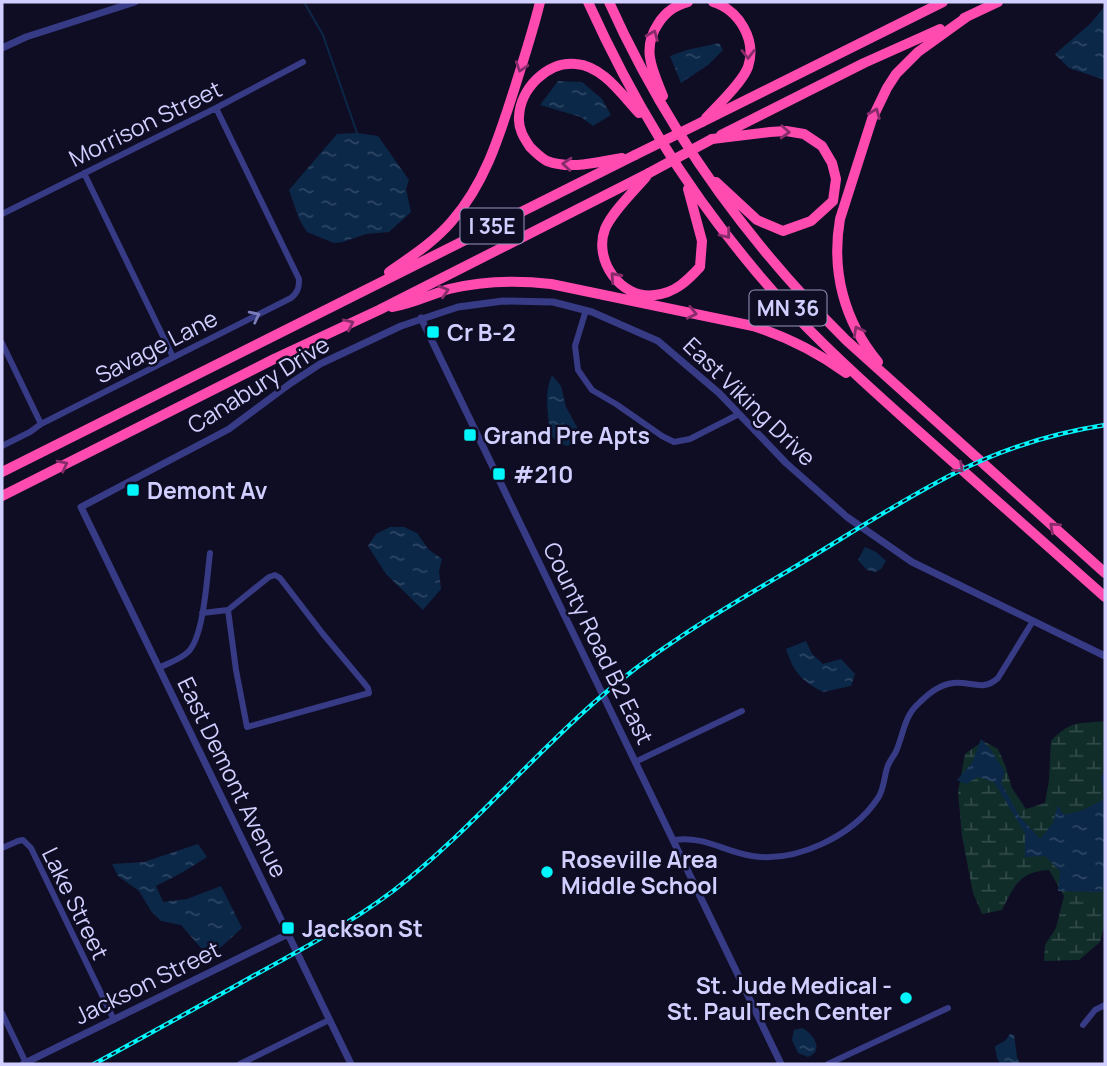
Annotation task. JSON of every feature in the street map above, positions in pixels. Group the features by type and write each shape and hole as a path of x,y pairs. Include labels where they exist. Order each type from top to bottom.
{"highway":[{"path":"350,298 406,261 437,236 475,191 497,142 540,2"},
{"name":"MN 36","path":"588,2 610,50 651,126 685,180 735,246 791,312 847,367 1105,597"},
{"name":"MN 36","path":"608,2 639,64 703,171 740,223 804,297 846,340 1105,573"},
{"path":"672,122 654,74 648,47 650,35 666,12 676,5 688,2"},
{"path":"704,121 741,80 748,67 750,51 745,28 737,16 728,8 713,2"},
{"name":"I 35E","path":"2,472 943,2"},
{"name":"I 35E","path":"2,496 274,359 379,310 864,63 998,2"},
{"path":"915,403 876,360 850,317 838,277 837,235 872,119 887,88 918,52 968,16"},
{"path":"635,155 585,164 567,165 545,160 528,144 520,126 520,109 530,88 546,70 560,65 576,64 593,69 604,76 651,126"},
{"path":"703,171 757,220 783,230 811,221 833,201 836,179 832,163 822,146 804,135 778,131 715,139"},
{"path":"647,174 612,216 604,231 603,246 607,268 615,279 644,296 655,296 681,286 700,267 700,228 685,180"},
{"path":"379,310 406,305 464,286 518,282 551,284 753,326 788,338 825,359 908,422"}],"street":[{"path":"2,47 135,2"},
{"name":"Morrison Street","path":"2,214 303,62"},
{"name":"Savage Lane","path":"2,446 291,298 299,289 299,279 216,108"},
{"path":"84,173 173,357"},
{"name":"East Viking Drive","path":"421,318 458,307 503,301 553,302 586,310 658,341 719,393 786,463 847,517 912,562 1105,656"},
{"path":"586,310 575,346 578,370 592,390 674,442 691,439 739,414"},
{"name":"Canabury Drive","path":"81,507 229,429 320,364 421,318"},
{"name":"County Road B2 East","path":"421,318 781,1064"},
{"path":"2,343 41,424"},
{"name":"East Demont Avenue","path":"81,507 351,1064"},
{"path":"159,668 189,652 195,641 202,613 210,553"},
{"path":"202,613 228,610 275,575 364,682 369,693 247,727 228,610"},
{"path":"674,840 699,840 749,856 764,857 798,852 835,838 877,800 888,765 914,707 943,685 989,685 1011,659 1034,621"},
{"path":"635,762 741,711"},
{"name":"Lake Street","path":"2,848 23,840 31,848 114,1020"},
{"name":"Jackson Street","path":"25,1064 288,934"},
{"path":"1083,1024 1095,1010 1105,1005"},
{"path":"828,1064 948,1008"},
{"path":"2,1013 25,1064"},
{"path":"240,1064 329,1020"}],"green space":[{"path":"1105,721 1105,924 1100,942 1079,960 1044,961 1045,945 1056,928 1064,896 1049,870 1039,871 1019,881 1002,910 982,914 973,893 962,836 958,792 965,754 983,741 998,749 1012,788 1026,809 1045,803 1051,741 1070,726"}],"water":[{"path":"1105,6 1105,80 1069,68 1055,54 1090,24"},
{"path":"719,43 723,50 708,65 681,83 670,56"},
{"path":"558,81 582,82 602,99 611,115 593,126 581,117 540,105"},
{"path":"337,134 378,136 409,180 406,189 411,212 389,232 366,234 334,243 307,232 299,219 289,190"},
{"path":"552,375 561,386 566,407 577,427 578,442 567,446 557,442 549,433 547,397"},
{"path":"390,527 404,527 417,533 428,549 442,559 439,571 441,589 423,610 386,574 368,546 376,534"},
{"path":"865,547 886,561 881,569 875,572 867,570 858,560"},
{"path":"806,641 812,654 823,664 841,659 855,674 851,686 823,692 799,675 786,649"},
{"path":"981,739 1005,772 1001,783 1020,817 1040,839 1053,823 1058,805 1064,815 1083,810 1105,799 1105,881 1101,892 1058,891 1060,871 1045,856 1025,857 1025,833 994,782 978,777 966,784 957,780 972,763"},
{"path":"1105,770 1105,799 1101,777"},
{"path":"198,844 207,857 156,886 163,902 187,899 221,886 242,928 220,948 201,948 181,925 161,921 151,911 139,891 118,876 112,864 144,862"},
{"path":"802,1028 810,1034 817,1047 808,1057 798,1053 792,1040 794,1030"},
{"path":"1010,1034 1014,1035 1020,1064 1000,1064 995,1046 1005,1041"}],"waterway":[{"path":"304,2 323,35 357,133"}],"railway":[{"path":"94,1064 307,946 393,891 472,822 597,700 644,662 694,628 895,506 955,473 1028,443 1105,425"}],"place":[{"name":"Cr B-2","path":"433,332"},
{"name":"Grand Pre Apts","path":"470,435"},
{"name":"#210","path":"499,474"},
{"name":"Demont Av","path":"133,490"},
{"name":"Roseville Area Middle School","path":"547,872"},
{"name":"Jackson St","path":"288,928"},
{"name":"St. Jude Medical - St. Paul Tech Center","path":"906,998"}]}
